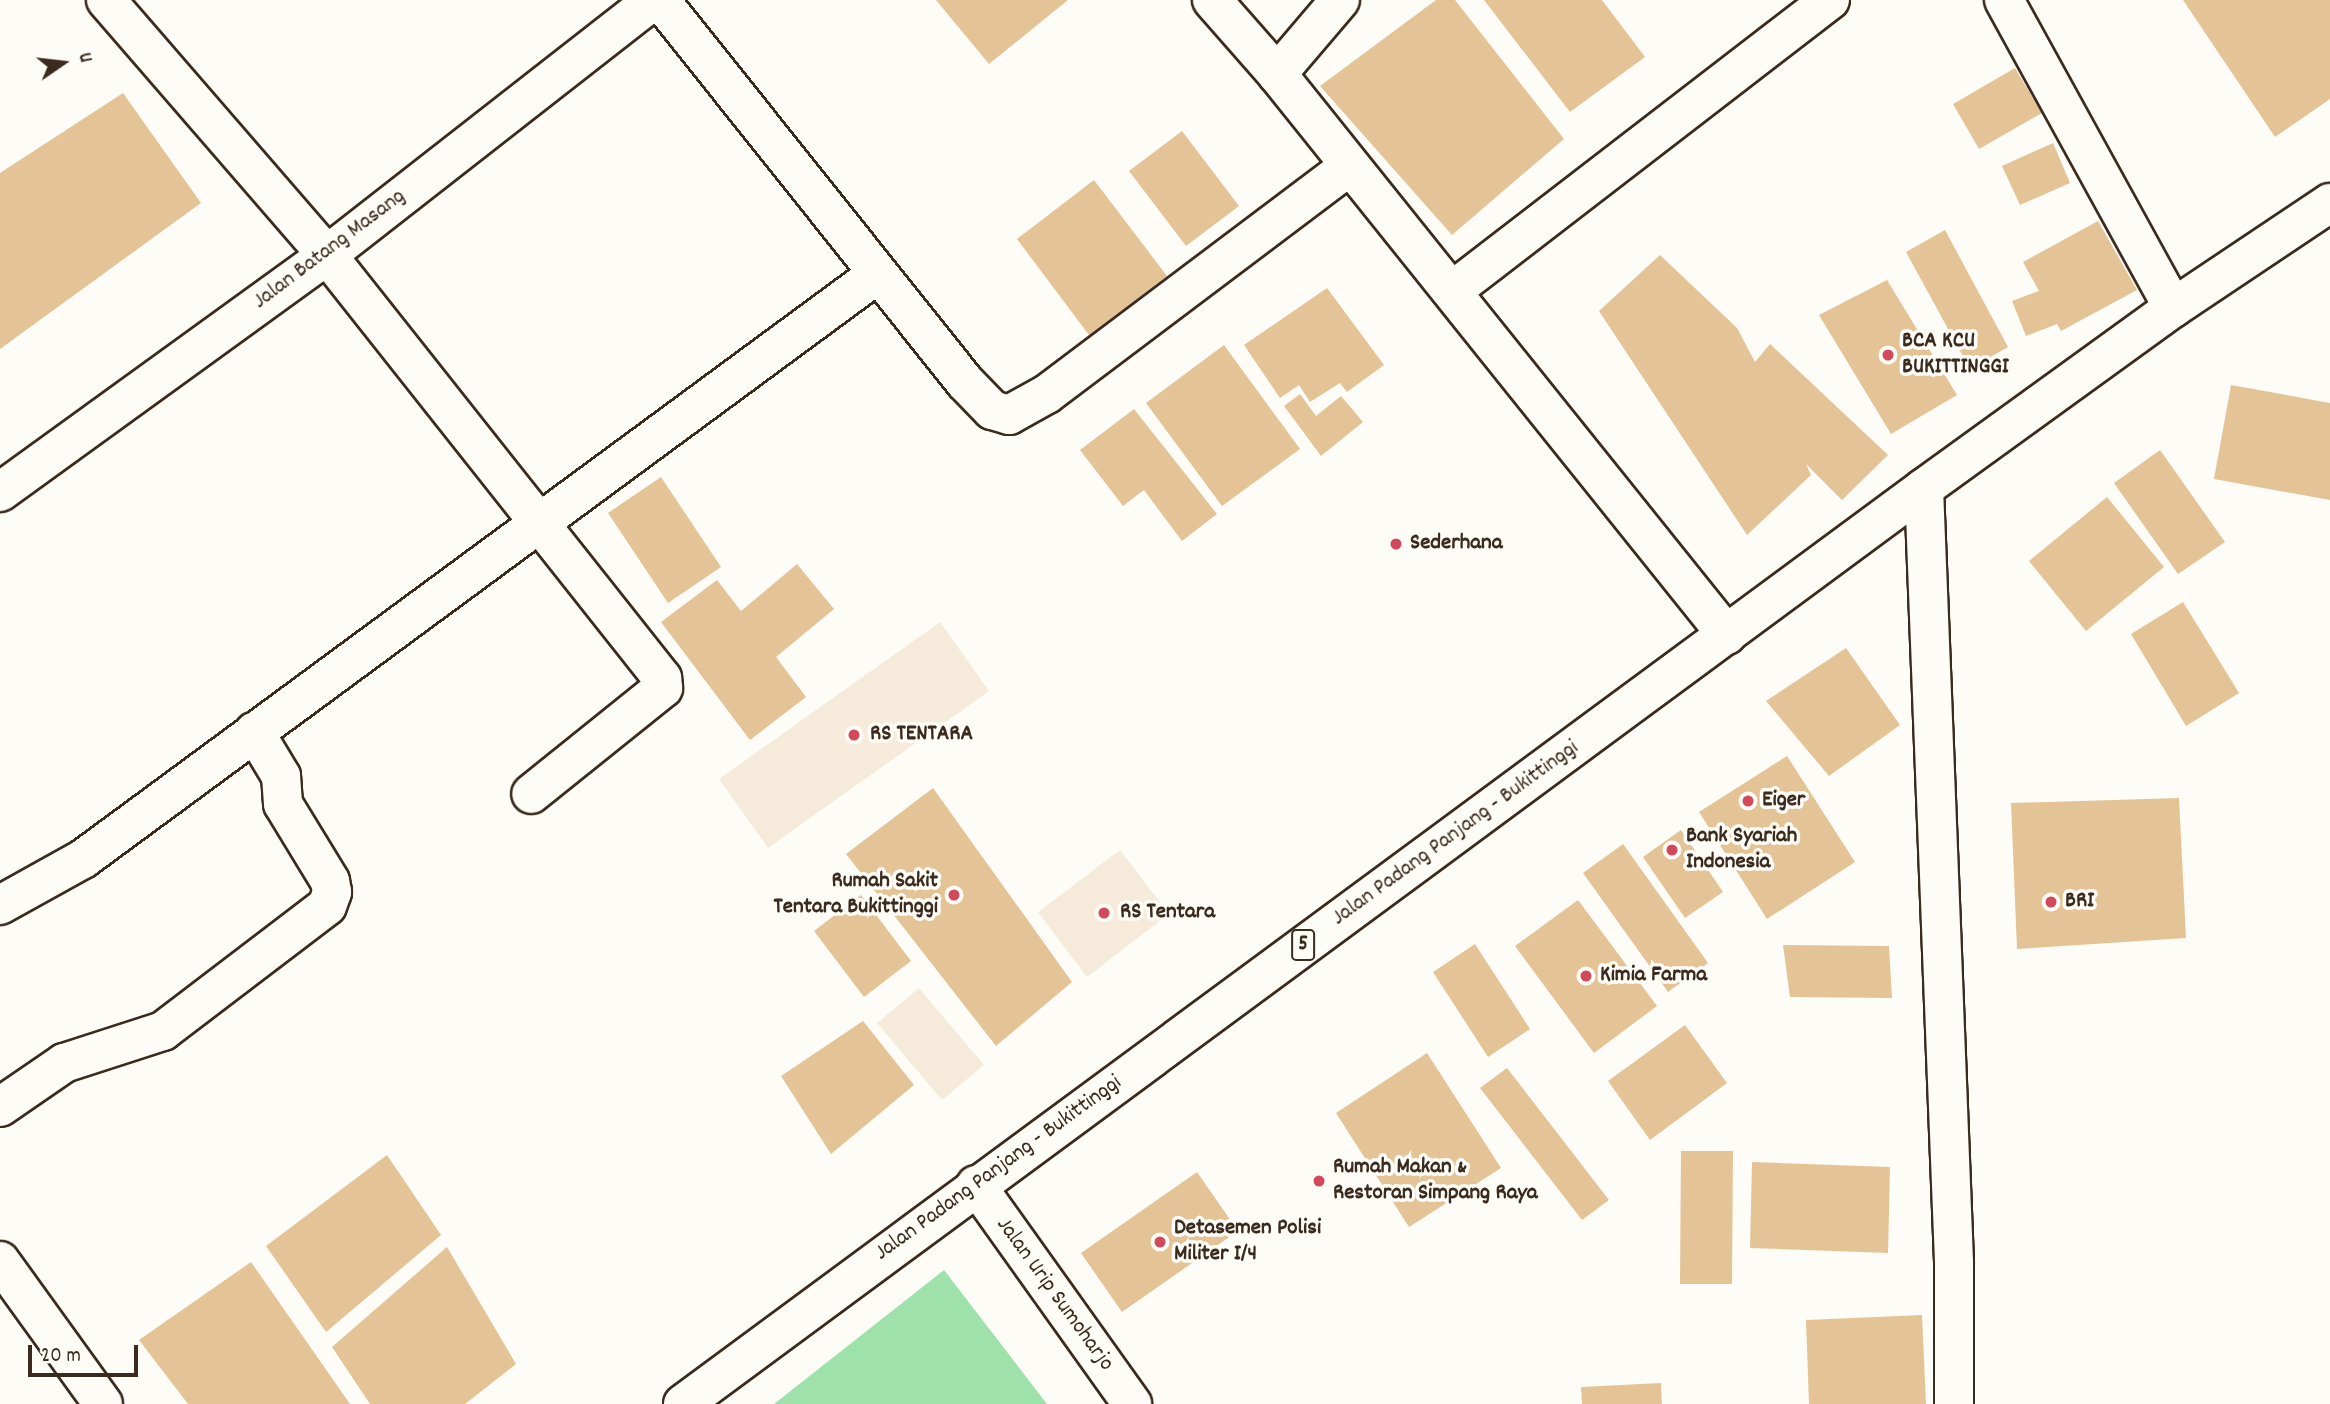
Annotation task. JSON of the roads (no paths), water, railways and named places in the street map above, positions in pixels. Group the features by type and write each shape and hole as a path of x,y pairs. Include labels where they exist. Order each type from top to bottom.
{"main road":[{"path":"106,0 327,255 655,666 663,688 531,794"},
{"path":"660,0 876,275 965,382 992,410 1009,415 1047,394 1348,166"},
{"path":"1212,0 1277,74 1348,166 1452,291 1727,635"},
{"path":"1277,74 1340,0"},
{"path":"1452,291 1830,0"},
{"path":"2004,0 2173,308"},
{"name":"Jalan Batang Masang","path":"0,492 327,255 629,7"},
{"name":"Jalan Padang Panjang - Bukittinggi","path":"683,1404 976,1185 1924,488 2173,308 2330,203"},
{"path":"0,905 83,859 539,520 876,275"},
{"path":"1924,488 1954,1263 1954,1404"},
{"path":"0,1107 64,1063 163,1031 327,906 332,892 330,881 283,804 281,776 254,731"},
{"name":"Jalan Urip Sumoharjo","path":"976,1185 1132,1404"},
{"path":"0,1261 103,1404"}],"place":[{"name":"BCA KCU BUKITTINGGI","path":"1888,355"},
{"name":"Sederhana","path":"1396,544"},
{"name":"RS TENTARA","path":"854,735"},
{"name":"Eiger","path":"1748,801"},
{"name":"Bank Syariah Indonesia","path":"1672,850"},
{"name":"Rumah Sakit Tentara Bukittinggi","path":"954,895"},
{"name":"BRI","path":"2051,902"},
{"name":"RS Tentara","path":"1104,913"},
{"name":"Kimia Farma","path":"1586,976"},
{"name":"Rumah Makan & Restoran Simpang Raya","path":"1319,1181"},
{"name":"Detasemen Polisi Militer I/4","path":"1160,1242"}]}
